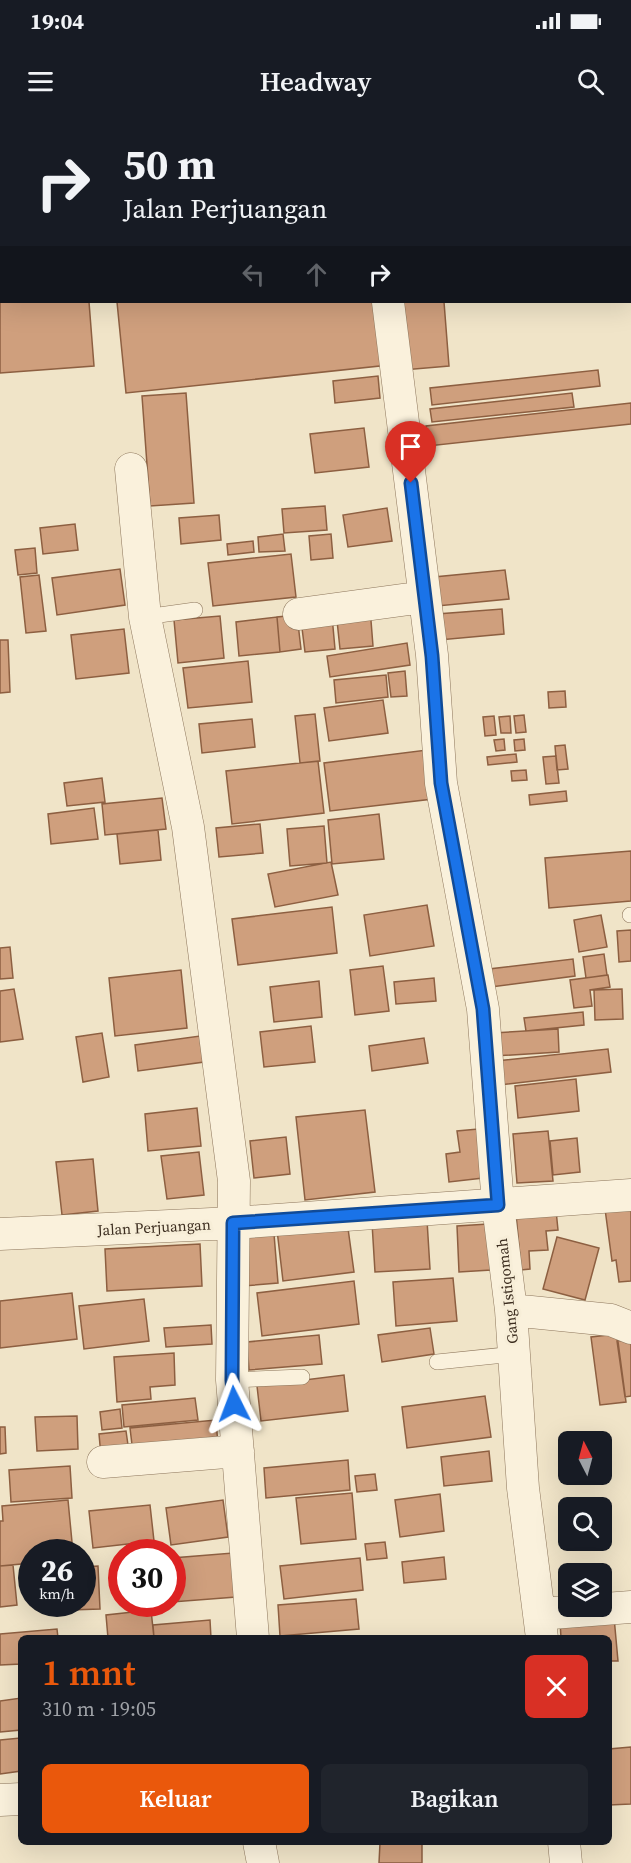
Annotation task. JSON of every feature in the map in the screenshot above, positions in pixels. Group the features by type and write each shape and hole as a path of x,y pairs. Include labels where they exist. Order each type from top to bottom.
{"street":[{"name":"Gang Istiqomah","path":"388,303 432,656 441,783 483,1009 498,1205 511,1310 523,1488 540,1626"},
{"path":"131,469 145,617 188,827 234,1181 232,1380 253,1635"},
{"path":"299,614 424,597"},
{"name":"Jalan Perjuangan","path":"0,1234 233,1223 631,1195"},
{"path":"511,1310 611,1320 631,1328"},
{"path":"103,1462 238,1451"},
{"path":"540,1626 631,1607"},
{"path":"0,1800 18,1799"},
{"path":"260,1845 263,1863"},
{"path":"564,1845 566,1863"}],"lane":[{"path":"145,617 195,610"},
{"path":"437,1362 514,1354"},
{"path":"232,1380 302,1377"}],"building":[{"path":"0,303 89,303 94,366 0,373"},
{"path":"117,303 383,303 389,365 126,393"},
{"path":"396,303 444,303 449,366 403,370"},
{"path":"598,370 600,386 432,405 430,388"},
{"path":"378,376 380,398 335,403 333,381"},
{"path":"186,393 194,503 150,506 142,396"},
{"path":"572,393 574,407 432,422 430,409"},
{"path":"631,403 631,424 428,446 426,426"},
{"path":"364,428 369,467 315,473 310,434"},
{"path":"325,506 327,530 284,533 282,509"},
{"path":"387,508 392,541 348,547 343,515"},
{"path":"219,515 221,540 181,544 179,518"},
{"path":"75,524 78,550 43,554 40,528"},
{"path":"283,534 285,551 259,552 258,537"},
{"path":"331,534 333,558 311,560 309,536"},
{"path":"253,541 254,552 228,555 227,544"},
{"path":"35,548 37,573 18,575 15,550"},
{"path":"291,554 296,597 213,606 208,563"},
{"path":"120,569 125,605 57,615 52,578"},
{"path":"505,570 509,599 437,606 434,577"},
{"path":"39,575 46,631 26,633 20,577"},
{"path":"370,608 373,646 340,649 336,611"},
{"path":"502,609 504,634 439,640 437,614"},
{"path":"297,615 301,649 280,652 277,617"},
{"path":"220,616 224,658 178,663 174,620"},
{"path":"332,616 335,649 305,652 301,620"},
{"path":"277,617 280,652 239,656 236,622"},
{"path":"124,629 129,673 76,679 71,635"},
{"path":"0,640 8,640 10,692 0,693"},
{"path":"407,643 410,665 330,677 327,656"},
{"path":"248,661 252,702 188,708 183,668"},
{"path":"405,671 407,696 391,697 388,673"},
{"path":"386,675 388,697 336,703 334,680"},
{"path":"565,691 566,707 549,708 548,692"},
{"path":"383,700 388,733 329,741 324,708"},
{"path":"315,714 320,761 300,763 295,716"},
{"path":"524,715 526,732 516,733 514,716"},
{"path":"494,716 496,735 485,736 483,717"},
{"path":"510,716 511,733 501,733 499,717"},
{"path":"252,719 255,747 202,753 199,724"},
{"path":"504,739 505,750 496,751 494,740"},
{"path":"524,739 525,750 515,751 514,740"},
{"path":"565,745 568,769 557,770 555,746"},
{"path":"427,750 433,799 330,811 324,763"},
{"path":"516,754 517,762 488,765 487,757"},
{"path":"556,756 559,783 546,784 543,757"},
{"path":"318,761 324,813 232,824 226,771"},
{"path":"526,770 527,780 512,781 511,771"},
{"path":"102,778 105,802 67,806 64,783"},
{"path":"566,791 567,801 530,805 529,795"},
{"path":"162,798 166,829 105,835 102,804"},
{"path":"94,808 98,839 51,844 48,814"},
{"path":"379,814 384,859 332,864 328,820"},
{"path":"260,824 263,853 219,857 216,828"},
{"path":"324,826 327,863 290,866 287,829"},
{"path":"158,830 161,860 120,864 117,834"},
{"path":"631,851 631,901 549,908 545,858"},
{"path":"331,862 338,895 275,907 268,874"},
{"path":"427,905 434,946 370,956 364,915"},
{"path":"332,907 337,953 238,965 232,919"},
{"path":"601,915 607,947 579,952 574,920"},
{"path":"631,930 631,961 619,962 617,931"},
{"path":"10,947 13,978 0,979 0,948"},
{"path":"604,954 607,975 586,978 583,957"},
{"path":"573,959 575,976 491,987 489,969"},
{"path":"383,966 389,1011 355,1015 350,970"},
{"path":"181,970 187,1028 115,1036 109,978"},
{"path":"608,975 610,987 590,990 592,1006 574,1008 570,980"},
{"path":"434,978 436,1001 396,1004 394,982"},
{"path":"319,981 322,1017 274,1022 270,987"},
{"path":"14,989 23,1039 0,1042 0,991"},
{"path":"622,989 623,1019 595,1020 594,990"},
{"path":"583,1012 584,1025 526,1031 524,1018"},
{"path":"311,1026 315,1062 264,1067 260,1032"},
{"path":"558,1029 559,1052 494,1056 493,1033"},
{"path":"102,1033 109,1077 83,1082 76,1037"},
{"path":"200,1036 204,1062 138,1071 135,1045"},
{"path":"424,1038 428,1063 372,1071 369,1046"},
{"path":"608,1049 611,1072 499,1085 496,1061"},
{"path":"576,1079 579,1111 518,1118 515,1086"},
{"path":"197,1108 201,1146 148,1151 145,1114"},
{"path":"365,1110 375,1192 305,1200 296,1117"},
{"path":"478,1129 483,1178 449,1182 446,1154 460,1152 457,1131"},
{"path":"548,1131 553,1181 517,1183 513,1134"},
{"path":"286,1137 290,1174 254,1178 250,1141"},
{"path":"577,1138 580,1172 553,1175 550,1141"},
{"path":"199,1152 204,1195 167,1199 161,1156"},
{"path":"93,1159 98,1211 62,1215 56,1162"},
{"path":"631,1205 631,1281 619,1282 616,1260 612,1261 605,1209"},
{"path":"556,1210 558,1230 546,1231 548,1250 529,1251 530,1269 521,1270 516,1214"},
{"path":"427,1220 430,1269 375,1272 372,1223"},
{"path":"347,1221 354,1272 283,1281 277,1230"},
{"path":"488,1224 491,1270 459,1272 457,1226"},
{"path":"274,1234 278,1283 243,1286 239,1237"},
{"path":"557,1237 599,1248 585,1300 543,1289"},
{"path":"200,1244 202,1286 107,1291 105,1249"},
{"path":"453,1278 457,1321 396,1326 393,1282"},
{"path":"354,1281 359,1324 262,1336 257,1293"},
{"path":"72,1293 77,1339 0,1348 0,1301"},
{"path":"144,1299 149,1341 84,1349 79,1306"},
{"path":"211,1325 212,1344 166,1347 164,1328"},
{"path":"430,1328 434,1354 382,1362 378,1335"},
{"path":"617,1334 626,1402 600,1405 591,1337"},
{"path":"319,1335 322,1364 249,1370 247,1342"},
{"path":"631,1339 631,1396 625,1397 617,1341"},
{"path":"174,1353 175,1385 150,1387 151,1399 117,1402 114,1357"},
{"path":"344,1375 348,1411 261,1421 257,1386"},
{"path":"485,1396 491,1437 407,1448 402,1407"},
{"path":"195,1398 198,1420 124,1427 122,1405"},
{"path":"120,1409 122,1428 102,1430 100,1412"},
{"path":"77,1416 78,1449 37,1451 35,1417"},
{"path":"216,1420 218,1445 133,1453 130,1428"},
{"path":"0,1427 5,1427 6,1453 0,1454"},
{"path":"126,1431 129,1452 101,1456 99,1434"},
{"path":"489,1451 492,1481 444,1486 441,1457"},
{"path":"348,1460 350,1490 266,1498 264,1468"},
{"path":"70,1466 72,1498 11,1502 9,1470"},
{"path":"375,1474 377,1490 357,1492 355,1476"},
{"path":"352,1493 356,1539 301,1544 296,1498"},
{"path":"440,1494 444,1531 400,1537 395,1500"},
{"path":"68,1500 72,1539 18,1539 18,1564 0,1566 2,1506"},
{"path":"223,1500 228,1537 186,1543 186,1539 170,1539 166,1508"},
{"path":"150,1505 154,1539 108,1539 108,1546 96,1548 96,1539 92,1539 89,1511"},
{"path":"385,1542 387,1558 367,1560 365,1544"},
{"path":"233,1553 236,1597 186,1601 186,1557"},
{"path":"444,1557 446,1579 404,1583 402,1562"},
{"path":"360,1558 363,1590 284,1599 280,1566"},
{"path":"13,1565 17,1605 0,1607 0,1566"},
{"path":"96,1566 98,1566 100,1609 96,1609"},
{"path":"356,1599 359,1629 280,1635 278,1605"},
{"path":"106,1615 108,1617 152,1617 154,1635 108,1635"},
{"path":"614,1617 618,1661 612,1661 612,1635 561,1635 560,1621"},
{"path":"210,1620 211,1635 154,1635 153,1625"},
{"path":"57,1629 58,1635 18,1635 18,1664 0,1665 0,1634"},
{"path":"18,1698 18,1730 0,1732 0,1701"},
{"path":"18,1738 18,1771 0,1774 0,1740"},
{"path":"631,1747 631,1804 612,1805 612,1749"},
{"path":"380,1845 422,1845 422,1863 379,1863"}],"route":[{"path":"234,1404 232,1380 233,1223 498,1205 483,1009 441,783 432,656 411,483"}]}
